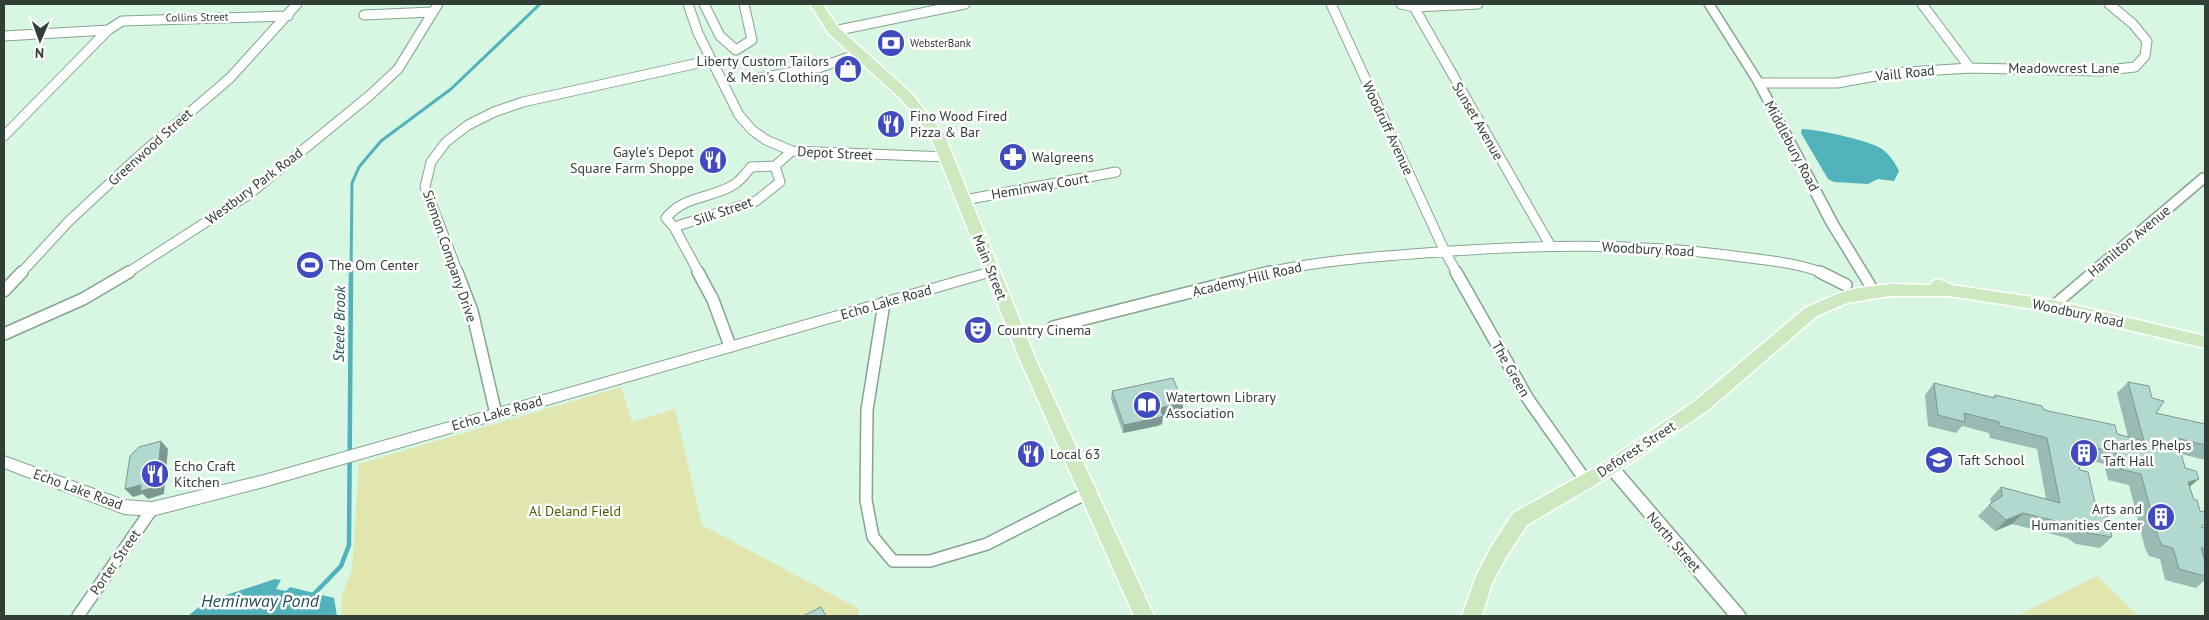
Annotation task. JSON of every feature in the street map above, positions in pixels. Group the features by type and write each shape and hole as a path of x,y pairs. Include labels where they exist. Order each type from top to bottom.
{"main road":[{"name":"Main Street","path":"816,4 834,31 906,96 937,134 991,272 1087,493 1144,616"},
{"name":"Echo Lake Road","path":"4,462 124,507 152,508 264,481 991,272"},
{"name":"Woodbury Road","path":"1846,285 1942,292 1949,290 2052,306 2205,342"},
{"path":"1830,301 1831,293 1846,285"},
{"name":"Woodbury Road","path":"1830,301 1870,286"},
{"name":"Deforest Street","path":"1472,616 1483,582 1498,553 1520,519 1611,466 1701,406 1811,312 1830,301"}],"street":[{"name":"Greenwood Street","path":"4,291 70,222 138,156 230,78 297,4"},
{"name":"Depot Street","path":"688,4 698,33 739,115 752,130 772,144 792,151 933,158 947,157"},
{"path":"704,4 720,38 726,45 736,50 740,58"},
{"path":"736,50 752,40 744,4"},
{"path":"834,31 965,4"},
{"name":"Woodruff Avenue","path":"1331,4 1445,252"},
{"path":"1401,4 1414,7 1478,4"},
{"name":"Middlebury Road","path":"1709,4 1759,83 1832,223 1870,286"},
{"path":"1922,4 1970,68"},
{"name":"Meadowcrest Lane","path":"1970,68 2098,71 2136,67 2145,56 2146,41 2133,24 2109,4"},
{"name":"Sunset Avenue","path":"1414,7 1550,245"},
{"path":"364,15 436,8"},
{"name":"Westbury Park Road","path":"4,334 83,299 153,258 248,195 369,96 398,69 436,8"},
{"name":"Collins Street","path":"108,30 122,21 139,19 288,16"},
{"path":"4,36 108,30"},
{"path":"4,136 108,30"},
{"path":"754,79 821,67 858,54"},
{"name":"Siemon Company Drive","path":"496,414 472,312 425,187 426,174 438,151 480,118 529,99 712,60"},
{"name":"Vaill Road","path":"1759,83 1837,83 1892,73 1970,68"},
{"path":"775,166 792,151"},
{"name":"Silk Street","path":"674,227 756,201 780,182 775,166 752,167 734,184 686,201 671,210 666,218 674,227 713,300 730,346"},
{"name":"Heminway Court","path":"964,200 1116,172"},
{"name":"Hamilton Avenue","path":"2052,306 2205,177"},
{"name":"Woodbury Road","path":"1445,252 1550,245 1675,249 1782,263 1826,274 1846,285"},
{"name":"Academy Hill Road","path":"1053,327 1209,287 1315,263 1445,252"},
{"name":"The Green","path":"1445,252 1528,399 1586,481"},
{"path":"884,302 867,410 866,500 873,537 893,561 930,562 987,544 1087,493"},
{"name":"North Street","path":"1611,466 1738,616"},
{"name":"Porter Street","path":"78,616 152,508"}],"green space":[{"name":"Al Deland Field","path":"621,387 632,422 675,409 702,525 859,609 859,616 341,616 342,595 352,570 359,464"},
{"path":"2097,576 2138,616 2017,616"}],"water":[{"path":"1802,129 1867,142 1882,149 1894,162 1899,171 1894,181 1878,179 1868,184 1834,182 1828,179 1801,133"},
{"name":"Heminway Pond","path":"275,579 281,580 276,589 286,591 290,587 334,598 337,616 188,616 205,602"}],"building":[{"name":"Watertown Library Association","path":"1173,378 1183,403 1160,408 1163,416 1124,425 1112,391"},
{"path":"2128,382 2149,386 2152,398 2164,401 2156,413 2205,424 2205,445 2177,438 2185,468 2196,471 2199,479 2188,482 2200,511 2205,512 2205,523 2201,527 2205,528 2205,550 2201,547 2205,562 2205,576 2179,569 2173,548 2162,545 2158,537 2141,474 2120,469 2116,453 2074,442 2080,470 2088,472 2097,512 2107,515 2112,537 2088,533 2079,527 2023,513 2006,520 1989,505 2002,496 2001,487 2060,503 2047,438 2000,426 1999,422 1964,413 1965,422 1938,415 1934,383 1995,398 1995,395 2042,406 2043,409 2048,411 2115,425 2117,434 2144,441"},
{"path":"161,441 156,487 140,491 141,485 125,489 130,456 139,447"},
{"path":"821,607 826,616 803,616"}],"waterway":[{"name":"Steele Brook","path":"351,273 352,183 359,167 381,141 451,89 540,4"},
{"name":"Steele Brook","path":"314,594 341,566 349,545 351,272"}],"place":[{"name":"WebsterBank","path":"891,43"},
{"name":"Liberty Custom Tailors & Men's Clothing","path":"848,69"},
{"name":"Fino Wood Fired Pizza & Bar","path":"891,124"},
{"name":"Walgreens","path":"1013,157"},
{"name":"Gayle's Depot Square Farm Shoppe","path":"713,160"},
{"name":"The Om Center","path":"310,265"},
{"name":"Country Cinema","path":"978,330"},
{"name":"Watertown Library Association","path":"1147,405"},
{"name":"Charles Phelps Taft Hall","path":"2084,453"},
{"name":"Local 63","path":"1031,454"},
{"name":"Taft School","path":"1939,460"},
{"name":"Echo Craft Kitchen","path":"155,474"},
{"name":"Arts and Humanities Center","path":"2161,517"}]}
